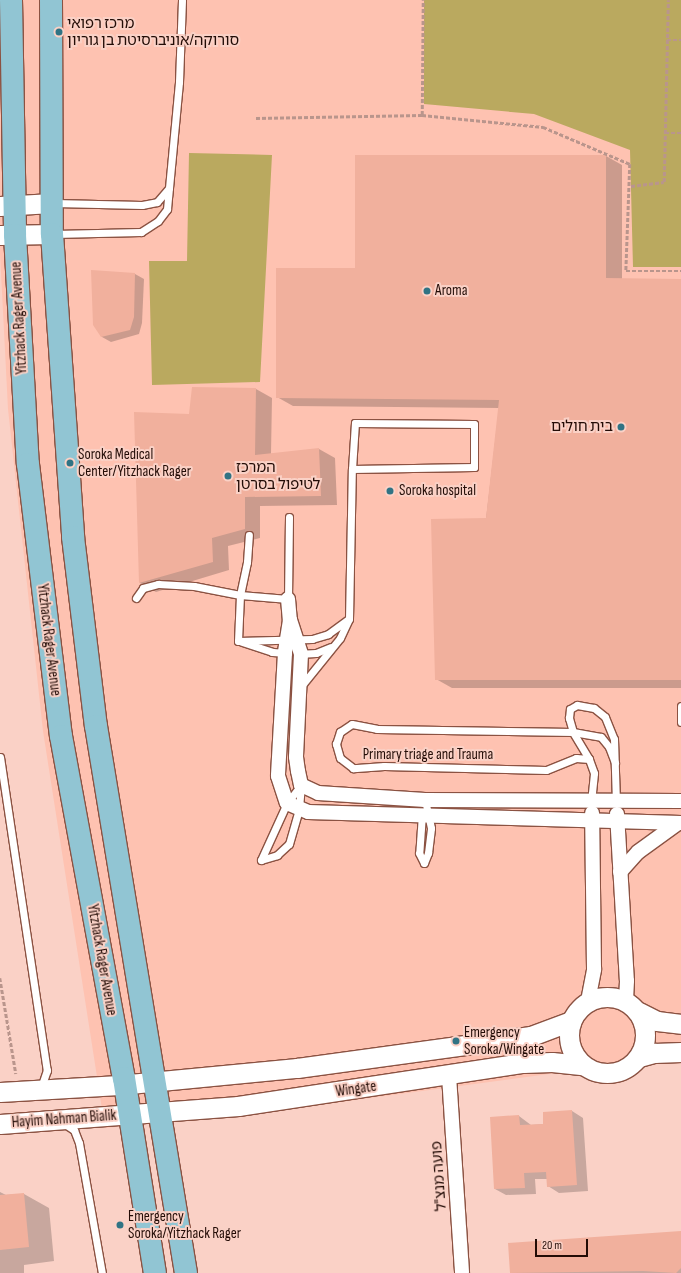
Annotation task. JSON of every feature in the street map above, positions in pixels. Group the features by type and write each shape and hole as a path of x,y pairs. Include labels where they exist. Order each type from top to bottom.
{"main road":[{"name":"Yitzhack Rager Avenue","path":"11,0 7,206 8,235 28,464 61,736 125,1084 128,1115 154,1273"},
{"path":"51,0 52,234 75,560 96,726 156,1080 186,1273"}],"street":[{"path":"7,206 52,203"},
{"path":"8,235 52,234"},
{"path":"288,599 292,639 301,654 296,757 301,784 318,793 425,800 591,802 681,801"},
{"path":"292,639 285,653 278,776 293,805 308,812 592,822 679,823"},
{"path":"588,1001 594,969 591,802"},
{"path":"616,802 628,981 632,1007 646,1030 646,1040 639,1057"},
{"path":"620,872 638,852 679,823"},
{"path":"681,1024 657,1021 614,997 601,997 588,1001 575,1013 571,1021 570,1045 583,1066 594,1071 618,1072 639,1057 654,1053 681,1052"},
{"name":"Wingate","path":"125,1084 297,1068 493,1042 531,1036 571,1021"},
{"name":"Wingate","path":"128,1115 238,1106 449,1076 523,1063 552,1062 583,1066"},
{"name":"פועה מנצ\"ל","path":"449,1076 462,1273"},
{"name":"Hayim Nahman Bialik","path":"18,1091 125,1084"},
{"name":"Hayim Nahman Bialik","path":"0,1124 128,1115"}],"lane":[{"path":"52,234 141,232 158,221 167,209 179,82 182,0"},
{"path":"52,203 142,205 157,202 169,188"},
{"path":"299,689 333,647 349,619 352,469 355,423 474,424 474,467 352,469"},
{"path":"136,598 144,588 158,584 194,586 240,595 288,599 289,517"},
{"path":"238,641 240,595 247,562 249,535"},
{"path":"238,641 292,639 328,634 349,619"},
{"path":"238,641 272,652 285,653 316,653 333,647"},
{"name":"Primary triage and Trauma","path":"591,802 594,772 589,759 573,732 569,718 570,709 577,705 594,708 605,717 614,738 616,802"},
{"path":"681,706 681,722"},
{"name":"Primary triage and Trauma","path":"589,759 576,758 546,770 384,766 353,768 340,758 336,744 340,732 352,724 376,729 573,732 601,737 609,747 615,763"},
{"path":"0,757 47,1070 44,1084 40,1089 18,1091"},
{"path":"301,784 293,805 261,860 277,855 289,844 293,805 301,784"},
{"path":"425,800 430,841 424,863 419,853 426,816"},
{"path":"56,1120 72,1127 79,1140 102,1273"}],"path":[{"path":"422,115 423,0"},
{"path":"631,186 664,182 668,0"},
{"path":"667,40 681,40"},
{"path":"256,118 422,115 543,127 630,164 631,186 626,271 681,271"},
{"path":"665,133 681,133"},
{"path":"0,978 18,1091"}],"shaded area":[{"name":"Soroka hospital","path":"0,0 681,0 681,1061 608,1066 235,1116 105,1128 43,731 8,409 0,253"},
{"path":"424,0 681,0 681,267 633,267 630,150 534,114 424,104"},
{"path":"189,153 272,155 260,382 152,385 149,261 187,261"}],"building":[{"path":"355,155 606,155 606,278 681,279 681,680 435,680 431,519 486,518 499,400 276,398 276,268 355,268"},
{"path":"91,270 135,273 134,317 130,330 101,337 93,325"},
{"name":"המרכז לטיפול בסרטן","path":"192,387 256,388 255,455 319,448 321,496 245,497 245,529 212,538 213,562 139,583 134,412 189,414"},
{"path":"572,1110 577,1185 547,1187 546,1172 524,1173 525,1188 494,1189 490,1117 519,1115 520,1125 543,1124 543,1112"},
{"path":"24,1193 29,1247 0,1250 0,1195"},
{"path":"681,1231 681,1268 676,1273 643,1271 510,1273 508,1243"}],"place":[{"name":"מרכז רפואי סורוקה/אוניברסיטת בן גוריון","path":"59,32"},
{"name":"Aroma","path":"427,291"},
{"name":"בית חולים","path":"621,427"},
{"name":"Soroka Medical Center/Yitzhack Rager","path":"70,463"},
{"name":"המרכז לטיפול בסרטן","path":"228,476"},
{"name":"Soroka hospital","path":"390,491"},
{"name":"Emergency Soroka/Wingate","path":"456,1041"},
{"name":"Emergency Soroka/Yitzhack Rager","path":"120,1225"}]}
